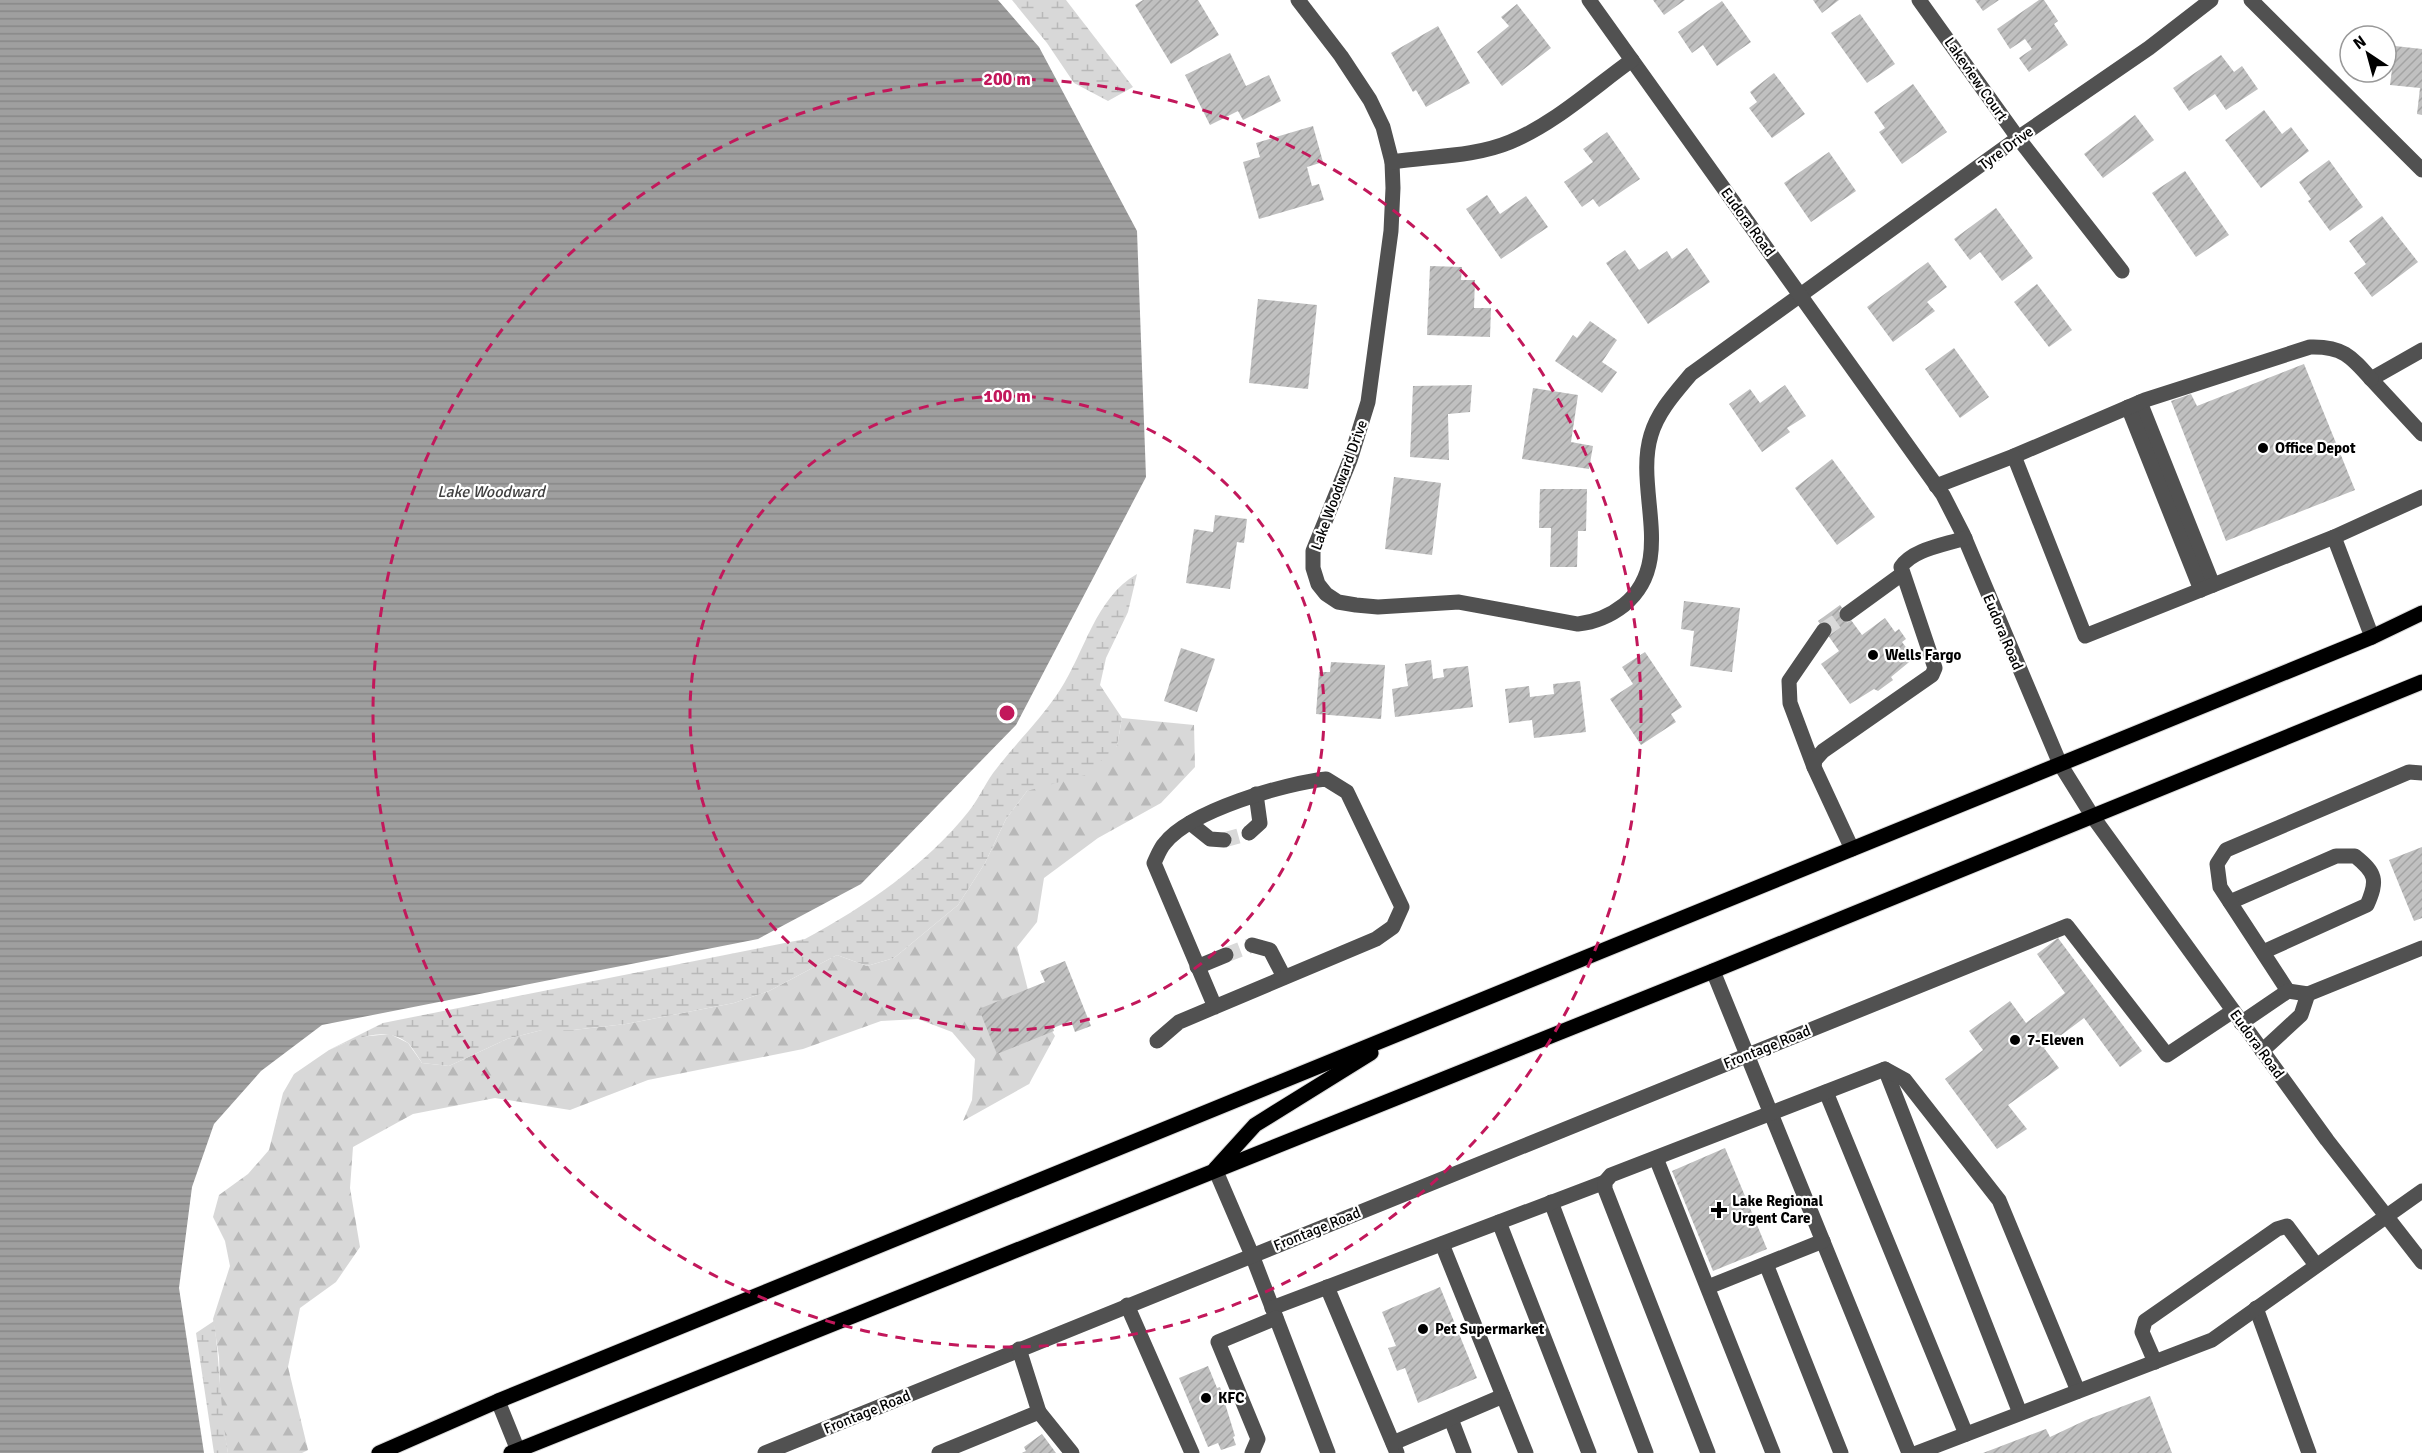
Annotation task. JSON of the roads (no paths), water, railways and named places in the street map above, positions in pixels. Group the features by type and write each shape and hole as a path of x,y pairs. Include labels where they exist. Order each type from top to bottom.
{"main road":[{"path":"379,1453 498,1401 2372,637 2422,613"},
{"path":"516,1452 1215,1169 1713,971 2422,682"},
{"path":"1215,1169 1255,1125 1407,1030"}],"street":[{"name":"Lake Woodward Drive","path":"1298,0 1341,56 1370,100 1383,127 1392,162 1391,231 1368,402 1350,460 1313,551 1313,568 1318,584 1326,594 1338,602 1378,607 1459,602 1578,624 1595,622 1617,610 1640,588 1650,561 1652,536 1648,450 1651,433 1660,415 1691,374 1801,297"},
{"name":"Eudora Road","path":"1589,0 1936,486 1965,538 2060,765 2093,817 2262,1051 2422,1262"},
{"name":"Lakeview Court","path":"1919,0 2018,138 2122,271"},
{"name":"Tyre Drive","path":"1801,297 2018,138 2149,48 2211,0"},
{"path":"2251,0 2422,170"},
{"path":"1392,162 1485,150 1510,142 1538,128 1632,60"},
{"path":"1936,486 2014,456 2138,403 2310,346 2327,346 2351,355 2422,434"},
{"path":"2371,379 2422,350"},
{"path":"2138,403 2207,587"},
{"path":"2014,456 2085,636 2334,537 2422,497"},
{"path":"2334,537 2372,637"},
{"path":"1814,766 1815,760 1823,751 1932,675 1935,668 1901,567 1908,558 1965,538"},
{"path":"1846,614 1902,574"},
{"path":"1824,630 1789,681 1790,703 1814,766 1852,849"},
{"path":"2288,991 2220,887 2217,864 2226,850 2409,772 2422,773"},
{"path":"1157,1041 1179,1022 1215,1007 1284,977 1376,939 1393,927 1402,908 1347,792 1326,779 1256,794 1190,823 1164,843 1154,863 1215,1007"},
{"path":"1250,833 1260,823 1256,794"},
{"path":"1190,823 1210,839 1224,840"},
{"path":"2230,902 2336,856 2355,856 2371,869 2375,887 2367,905 2263,952"},
{"name":"Frontage Road","path":"765,1453 1127,1305 1557,1134 1869,1005 2067,927 2167,1055 2237,1017"},
{"path":"1252,945 1270,950 1284,977"},
{"path":"2237,1017 2288,991 2308,994 2422,948"},
{"path":"1197,967 1226,955"},
{"path":"1713,971 1909,1453"},
{"path":"2262,1051 2301,1015 2308,994"},
{"path":"1252,1453 1258,1439 1218,1342 1327,1287 1605,1182 1611,1175 1885,1069"},
{"path":"1885,1069 1905,1080 1999,1200 2078,1391"},
{"path":"1885,1069 2020,1413"},
{"path":"1826,1092 1966,1434"},
{"path":"1656,1158 1773,1453"},
{"path":"1215,1169 1252,1255 1328,1453"},
{"path":"1605,1182 1605,1189 1708,1453"},
{"path":"1917,1453 2212,1340 2422,1191"},
{"path":"1551,1203 1646,1453"},
{"path":"1498,1222 1589,1453"},
{"path":"2155,1362 2142,1332 2145,1321 2277,1229 2287,1226 2316,1265"},
{"path":"1708,1287 1823,1241"},
{"path":"1442,1244 1526,1453"},
{"path":"1766,1264 1841,1453"},
{"path":"1327,1287 1395,1448 1451,1419 1503,1396"},
{"path":"1127,1305 1192,1453"},
{"path":"2256,1308 2309,1453"},
{"path":"1019,1349 1039,1412 1072,1453"},
{"path":"498,1401 516,1452"},
{"path":"939,1453 1039,1412"},
{"path":"1451,1419 1464,1453"}],"water":[{"name":"Lake Woodward","path":"0,0 998,0 1039,47 1137,231 1146,477 1016,725 861,884 758,939 322,1025 261,1071 214,1124 192,1187 179,1288 204,1453 0,1453"}],"tunnel":[{"path":"1824,630 1847,614"},
{"path":"1224,840 1249,833"},
{"path":"1226,955 1252,945"}],"place":[{"name":"Office Depot","path":"2263,448"},
{"name":"Wells Fargo","path":"1873,655"},
{"name":"7-Eleven","path":"2015,1040"},
{"name":"Lake Regional Urgent Care","path":"1719,1210"},
{"name":"Pet Supermarket","path":"1423,1329"},
{"name":"KFC","path":"1206,1398"}]}
